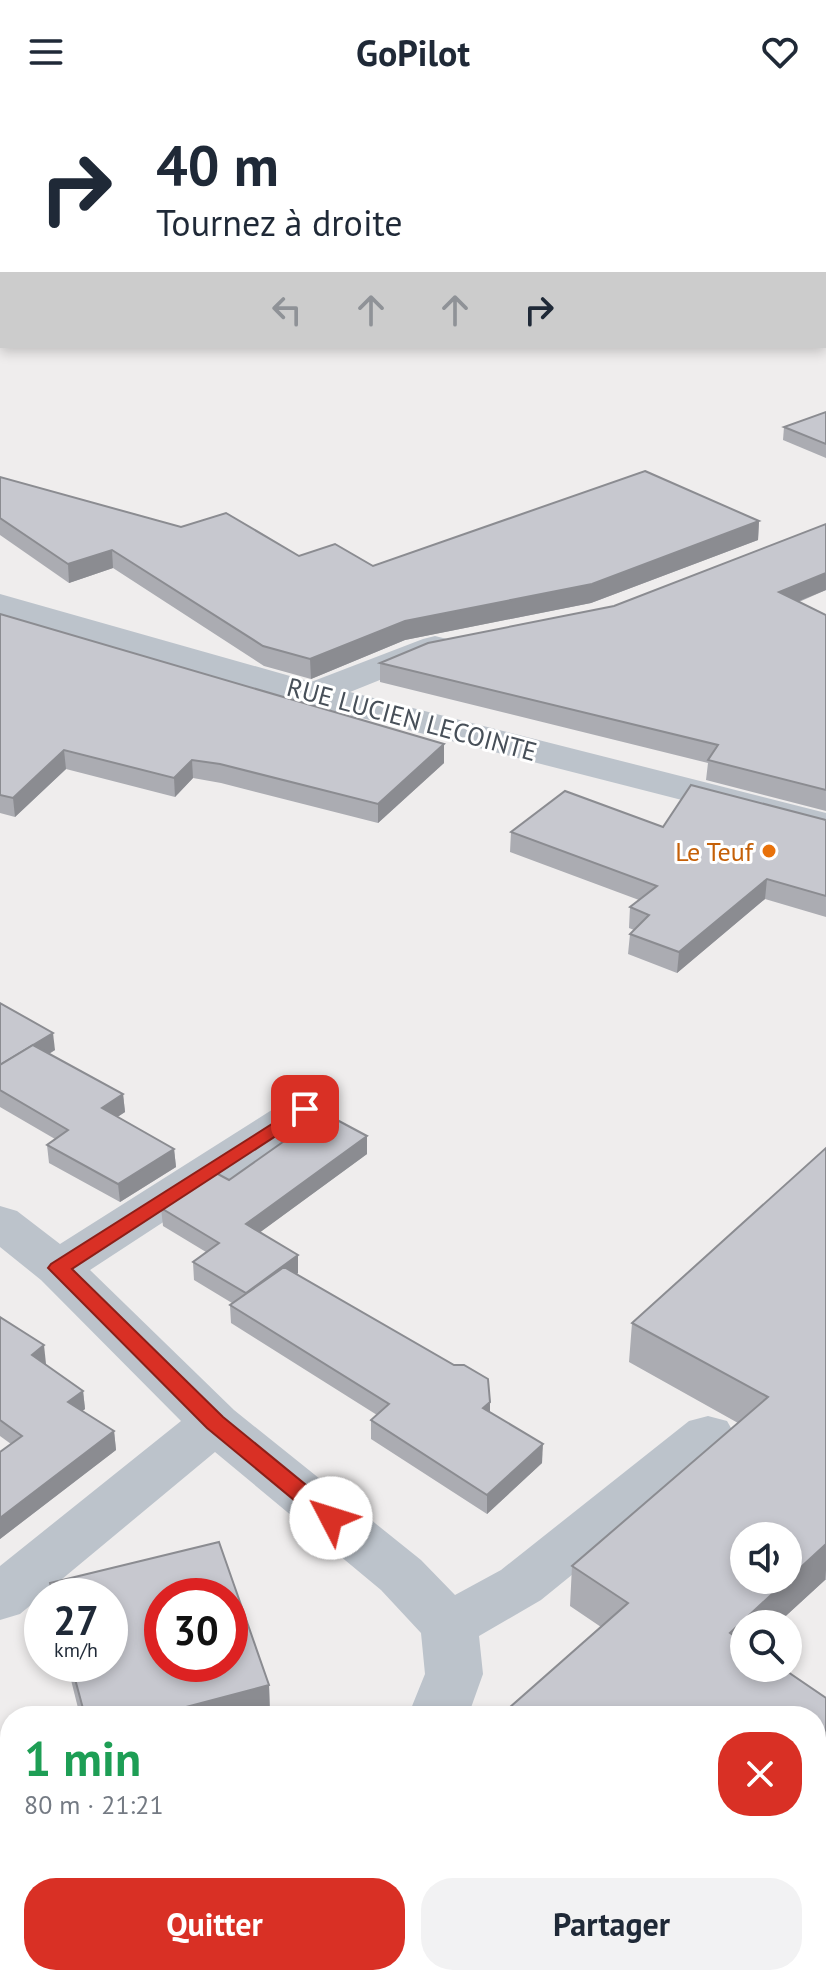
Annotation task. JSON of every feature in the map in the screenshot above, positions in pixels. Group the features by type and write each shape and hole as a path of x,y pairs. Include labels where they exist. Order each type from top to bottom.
{"street":[{"name":"RUE LUCIEN LECOINTE","path":"0,604 312,694 826,825"},
{"path":"312,694 418,650 463,641"},
{"path":"58,1268 305,1109"},
{"path":"0,1222 58,1268 215,1423 401,1575 449,1625 454,1674 442,1706"},
{"path":"0,1598 215,1423"},
{"path":"449,1625 521,1585 708,1435"}],"building":[{"path":"826,412 826,444 784,427"},
{"path":"645,471 759,521 592,584 405,621 310,659 263,646 112,550 68,564 0,518 0,477 181,527 226,513 299,556 335,544 373,566"},
{"path":"826,524 826,573 779,592 826,615 826,790 708,760 718,745 380,663 428,643 614,606"},
{"path":"0,614 444,744 378,804 220,764 192,760 174,778 64,750 13,798 0,795"},
{"path":"691,785 826,820 826,896 767,879 679,952 630,934 649,915 630,907 657,886 511,832 565,791 663,827"},
{"path":"0,1003 53,1033 0,1065"},
{"path":"33,1045 123,1094 102,1108 174,1149 118,1184 47,1145 68,1130 0,1090 0,1065"},
{"path":"324,1113 367,1136 246,1224 298,1255 246,1293 193,1262 219,1243 161,1208 216,1173 229,1180"},
{"path":"826,1148 826,1544 802,1566 802,1522 730,1522 730,1594 772,1594 755,1610 730,1610 730,1682 802,1682 826,1698 826,1706 511,1706 628,1603 572,1566 768,1397 632,1323"},
{"path":"284,1267 454,1365 464,1365 488,1379 490,1402 483,1408 543,1444 487,1495 371,1420 389,1404 230,1305"},
{"path":"0,1317 44,1345 32,1355 83,1391 68,1402 114,1431 0,1518 0,1452 22,1436 0,1420"},
{"path":"219,1542 232,1578 144,1578 144,1682 248,1682 248,1625 269,1685 190,1706 82,1706 76,1682 128,1682 128,1578 71,1578"}],"place":[{"name":"Le Teuf","path":"769,851"}],"route":[{"path":"305,1109 58,1268 215,1423 331,1518"}]}
